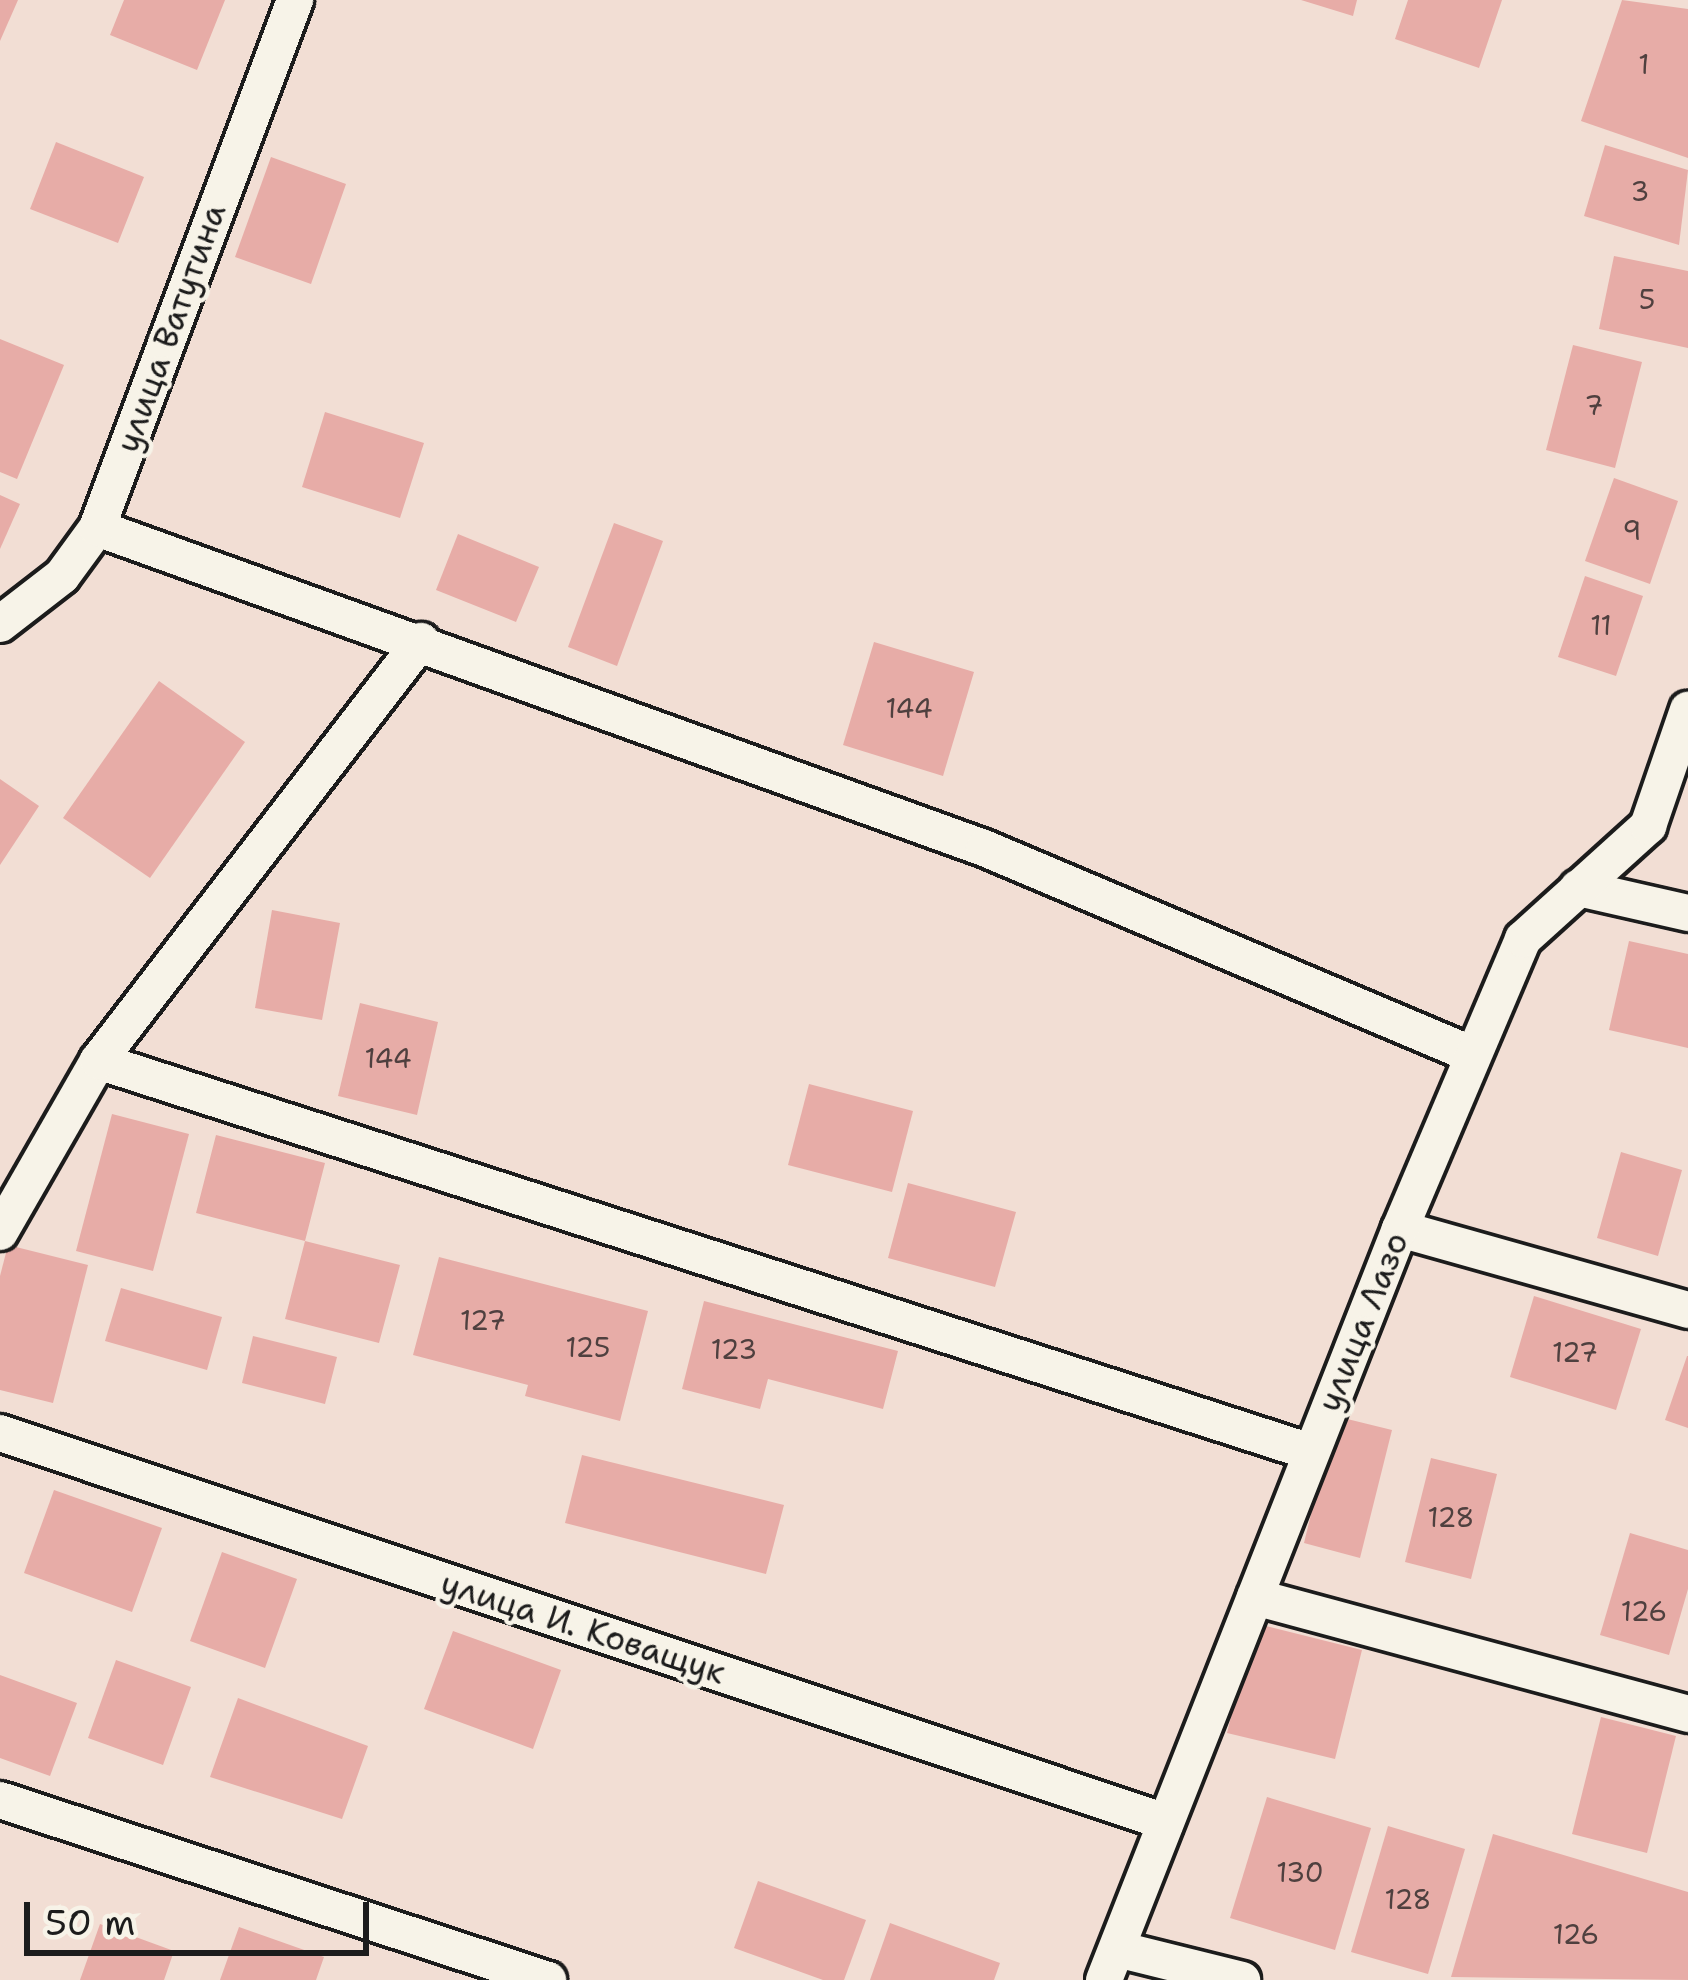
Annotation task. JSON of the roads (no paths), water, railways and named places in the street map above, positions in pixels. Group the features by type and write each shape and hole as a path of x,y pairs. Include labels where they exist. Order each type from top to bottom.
{"street":[{"name":"улица Ватутина","path":"0,624 62,576 97,528 295,0"},
{"path":"97,528 421,641 984,848 1473,1055"},
{"path":"0,1232 98,1061 421,641"},
{"name":"улица Лазо","path":"1111,1965 1400,1229 1523,939 1648,826 1688,710"},
{"path":"1579,888 1688,913"},
{"path":"98,1061 1311,1452"},
{"path":"1400,1229 1688,1310"},
{"name":"улица И. Коващук","path":"0,1433 1166,1822"},
{"path":"1255,1597 1688,1714"},
{"path":"0,1800 548,1980"},
{"path":"1111,1965 1242,1980"}]}
